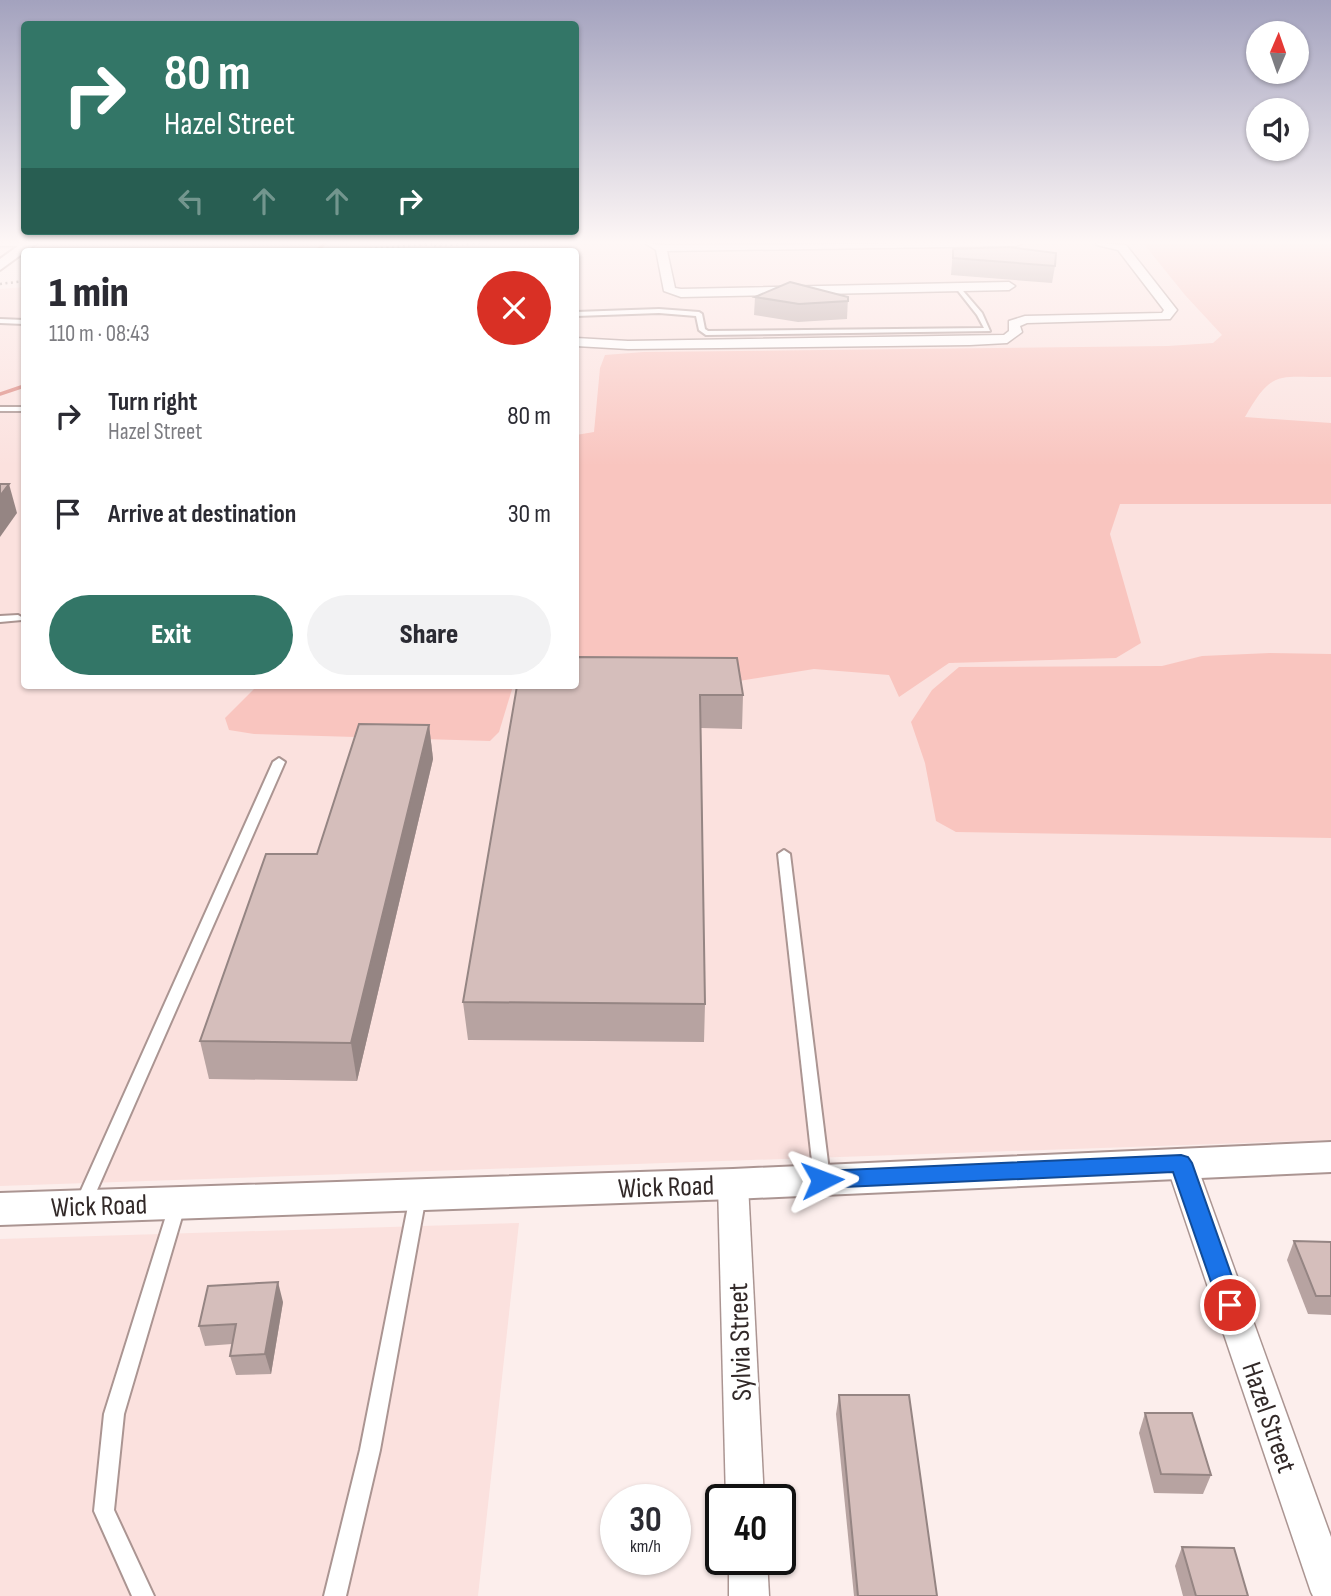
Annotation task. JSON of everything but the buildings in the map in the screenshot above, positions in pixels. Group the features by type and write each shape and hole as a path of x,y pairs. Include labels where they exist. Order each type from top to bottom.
{"street":[{"path":"579,342 628,345 970,341 1007,339 1016,332 1013,324 1032,318 1156,317"},
{"name":"Wick Road","path":"0,1209 733,1184 1331,1157"},
{"name":"Hazel Street","path":"1181,1163 1331,1592"},
{"name":"Sylvia Street","path":"733,1184 744,1484"},
{"path":"748,1575 749,1596"}],"lane":[{"path":"700,317 702,330 706,333 988,330 982,317"},
{"path":"0,321 21,322"},
{"path":"0,409 21,409"},
{"path":"0,619 18,618"},
{"path":"82,1206 279,762"},
{"path":"784,854 822,1180"},
{"path":"335,1596 370,1450 419,1195"},
{"path":"143,1596 104,1511 114,1414 178,1203"}],"shaded area":[{"path":"0,317 21,317 21,689 579,689 579,317 1331,317 1331,1140 0,1186"},
{"path":"1206,317 1331,317 1331,377 1279,379 1263,390 1245,417 1331,423 1331,504 1120,504 1110,534 1141,643 1116,658 949,663 899,697 889,675 814,669 726,683 579,681 579,434 594,432 600,368 605,355 644,352 1168,346 1213,343 1222,335"},
{"path":"1331,654 1331,838 956,832 936,821 925,763 911,722 932,690 959,667 1162,666 1202,656"},
{"path":"254,689 512,689 499,732 490,741 254,734 229,730 225,718"},
{"path":"519,1223 478,1596 0,1596 0,1239"}],"waterway":[{"path":"0,394 21,387"}],"route":[{"path":"822,1180 1181,1163 1230,1305"}]}
